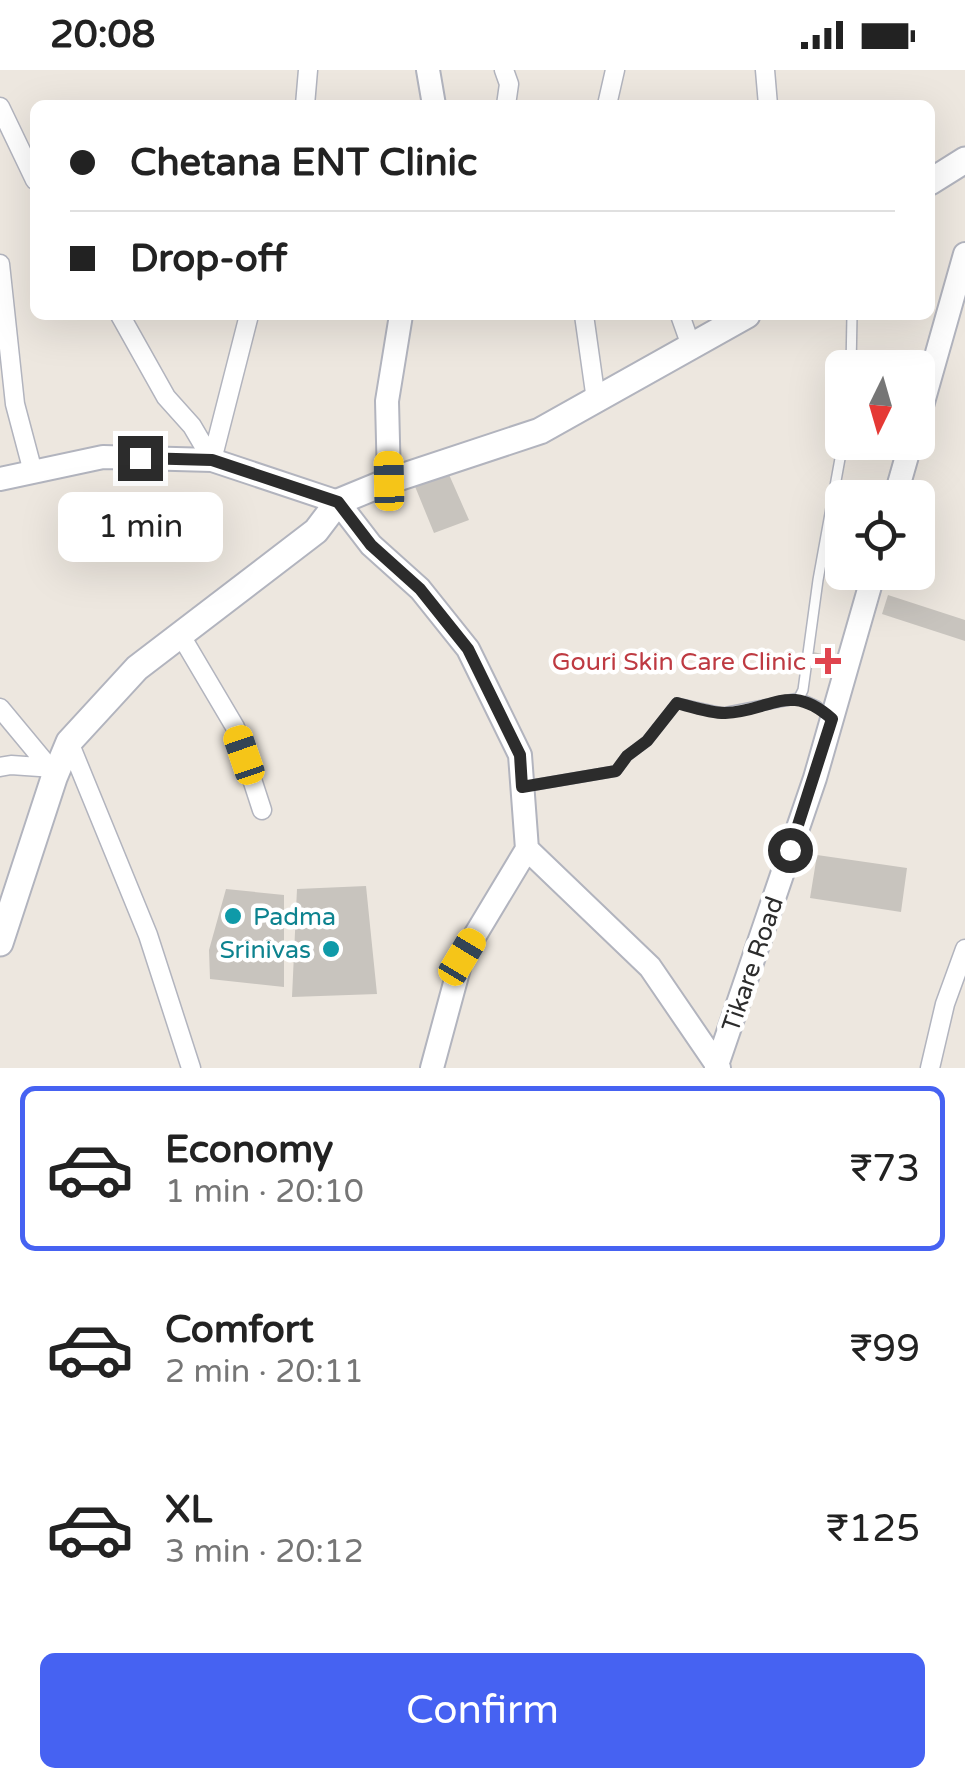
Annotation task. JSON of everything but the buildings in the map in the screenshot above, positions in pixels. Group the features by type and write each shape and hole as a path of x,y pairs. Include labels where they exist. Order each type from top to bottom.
{"main road":[{"path":"935,179 965,160"},
{"path":"0,943 53,768 69,742 136,668 316,531 338,502 540,431 737,320"}],"street":[{"path":"305,100 308,70"},
{"path":"428,70 433,100"},
{"path":"504,70 509,84 507,100"},
{"path":"608,100 615,70"},
{"path":"765,70 768,100"},
{"path":"0,107 30,170"},
{"path":"935,374 957,314 965,254"},
{"path":"0,264 16,404 33,472"},
{"path":"123,320 166,397 192,426 212,460"},
{"path":"212,460 248,320"},
{"path":"389,481 387,401 400,320"},
{"path":"585,320 596,400"},
{"path":"682,320 691,346"},
{"path":"0,480 103,456 212,460 338,502 371,545 420,589 468,649 520,755 526,849 462,957 432,1068"},
{"name":"Tikare Road","path":"717,1067 815,778 869,590"},
{"path":"180,634 235,727 262,810"},
{"path":"0,708 53,768"},
{"path":"69,742 148,935 191,1068"},
{"path":"0,767 53,768"},
{"path":"526,849 650,967 717,1067"},
{"path":"930,1068 945,1004 965,949"}],"lane":[{"path":"851,350 852,320"},
{"path":"799,698 804,690 818,580 840,460"},
{"path":"522,787 616,771 627,756 647,741 677,703 723,713 799,698 832,719"}],"place":[{"name":"Gouri Skin Care Clinic","path":"828,661"},
{"name":"Padma","path":"233,916"},
{"name":"Srinivas","path":"331,949"}],"route":[{"path":"140,458 212,460 338,502 371,545 420,589 468,649 520,755 522,787 616,771 627,756 647,741 677,703 723,713 799,698 817,706 832,719 790,850"}]}
